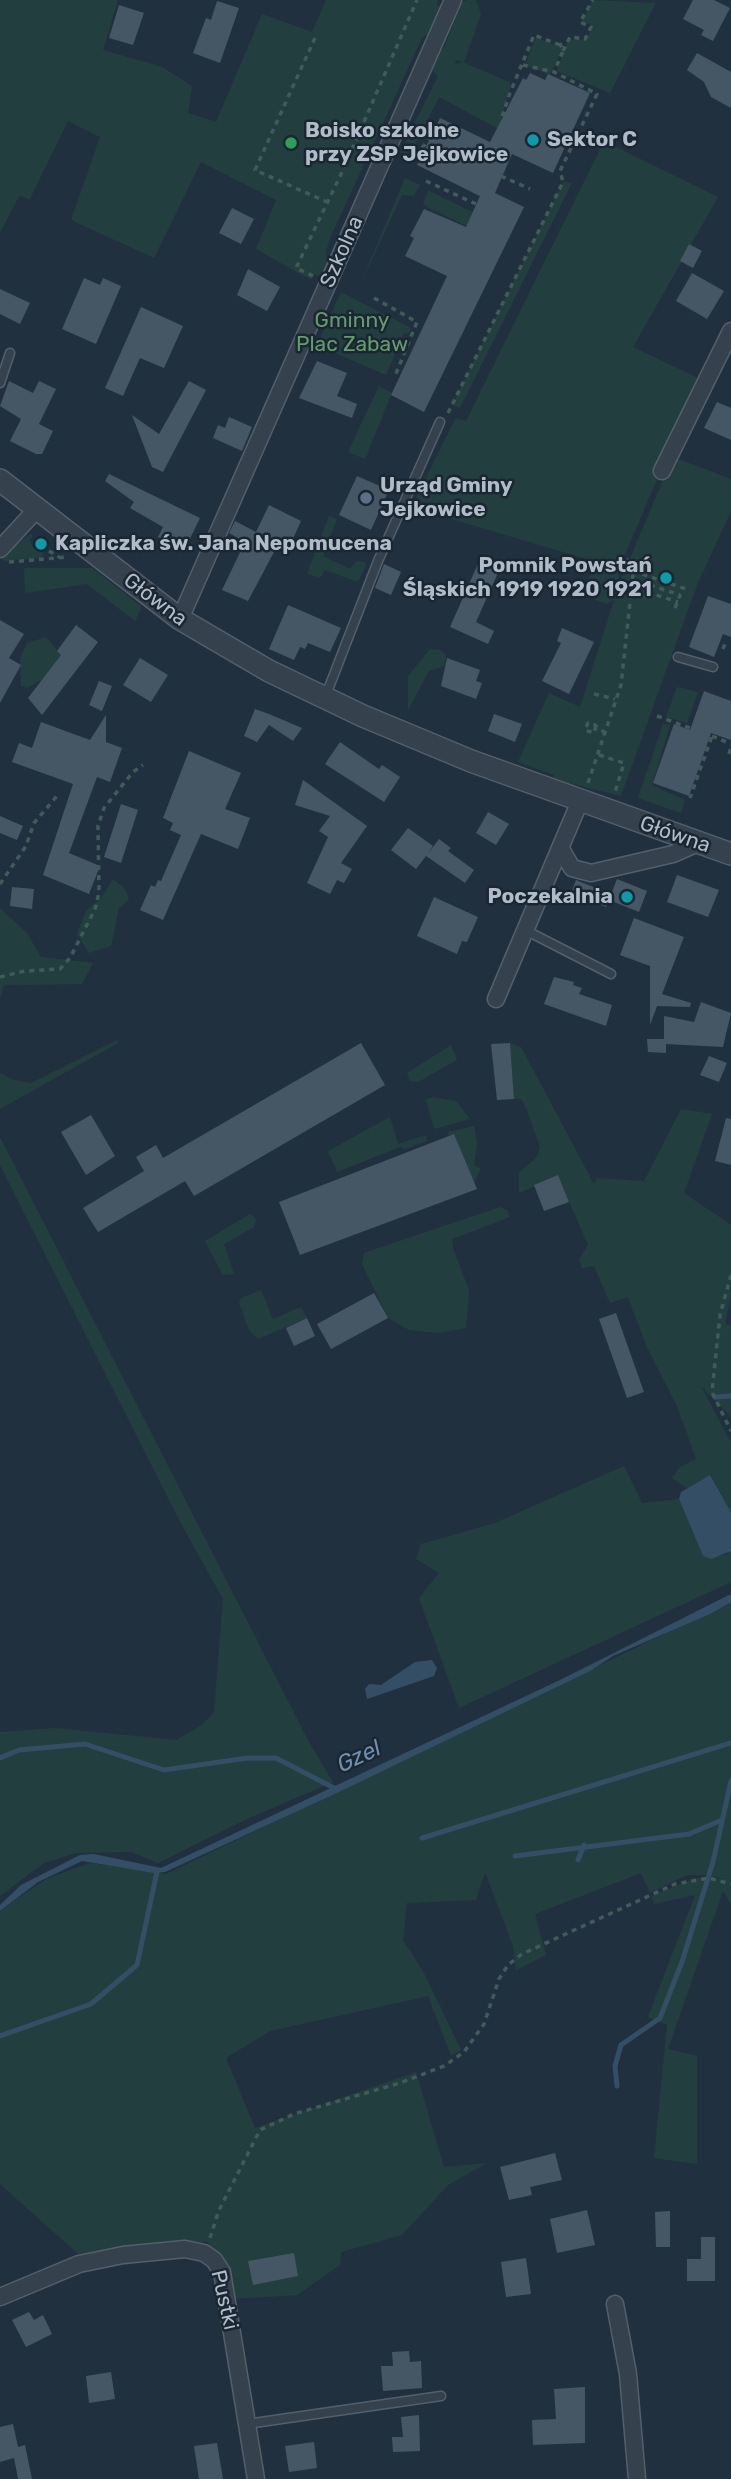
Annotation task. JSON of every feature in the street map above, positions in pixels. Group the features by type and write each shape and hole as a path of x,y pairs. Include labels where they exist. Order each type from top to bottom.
{"street":[{"name":"Szkolna","path":"180,619 453,0"},
{"path":"662,471 731,331"},
{"name":"Główna","path":"0,480 180,619 236,654 325,698 450,752 583,795 731,855"},
{"path":"0,549 37,509"},
{"path":"496,999 583,795"},
{"path":"561,849 572,868 591,873 673,854 698,843"},
{"name":"Pustki","path":"0,2297 79,2264 123,2255 185,2249 204,2253 214,2260 222,2272 256,2479"},
{"path":"615,2304 628,2374 637,2479"}],"lane":[{"path":"0,383 10,353"},
{"path":"325,698 378,561 440,422"},
{"path":"678,657 713,667"},
{"path":"527,931 611,974"},
{"path":"247,2424 441,2396"}],"path":[{"path":"328,284 296,268 417,0"},
{"path":"554,72 570,37 585,39 591,27 580,22 593,0"},
{"path":"503,126 506,105 534,35 561,44 563,51"},
{"path":"315,38 255,170 327,202"},
{"path":"447,415 563,182 560,171 597,94 554,72 551,74 523,65"},
{"path":"422,148 431,136"},
{"path":"501,176 530,189"},
{"path":"426,181 476,204"},
{"path":"374,298 418,322 395,376"},
{"path":"49,551 61,557"},
{"path":"0,563 77,556"},
{"path":"583,795 621,685 633,571 626,559"},
{"path":"633,571 684,588 675,608"},
{"path":"645,598 650,583 680,595"},
{"path":"647,592 678,602"},
{"path":"723,649 726,641"},
{"path":"594,694 616,699"},
{"path":"657,716 712,736 731,746 729,754"},
{"path":"596,726 604,732"},
{"path":"690,798 712,736"},
{"path":"599,755 624,763 614,795"},
{"path":"0,977 25,971 60,969 70,958 95,909 99,893 98,825 104,808 133,772 143,765"},
{"path":"0,884 26,846 34,823 57,796"},
{"path":"731,1275 720,1315 712,1392 731,1431"},
{"path":"204,2253 219,2210 260,2130 294,2114 400,2083 453,2060 464,2052 484,2024 499,1979 508,1965 522,1954 675,1884 709,1878 731,1884"}],"green space":[{"path":"0,0 118,0 103,50 162,67 192,86 188,113 216,122 262,14 312,32 326,0 438,0 437,5 443,8 433,30 422,38 331,236 326,251 328,267 322,278 314,274 311,280 256,249 276,200 201,162 154,258 71,220 100,137 68,121 30,199 19,196 0,233"},
{"path":"476,0 481,14 464,62 456,60 455,64 463,62 511,83 499,129 439,97 408,159 401,151 438,76 430,69 436,51 444,48 462,2"},
{"path":"593,0 656,3 610,93 557,71 568,40 587,39 593,26 582,21"},
{"path":"536,38 563,48 550,75 525,65"},
{"path":"604,141 718,197 633,347 700,379 619,568 619,584 673,457 731,479 731,511 697,585 621,796 553,779 554,775 518,762 549,693 580,707 614,600 606,604 591,598 586,581 596,569 607,565 411,507 456,418 466,421"},
{"path":"405,178 420,185 414,196 402,195 360,285"},
{"path":"563,182 572,183 460,408 452,405"},
{"path":"428,191 490,221 475,230 427,207 423,204"},
{"name":"Gminny Plac Zabaw","path":"341,292 411,328 408,334 404,333 386,375 317,345"},
{"path":"379,386 392,393 365,459 348,452"},
{"path":"329,516 337,519 323,556 350,569 357,561 365,562 366,566 359,580 325,570 320,578 307,574"},
{"path":"30,534 33,535 30,540 32,546 44,554 40,558 5,561 1,558"},
{"path":"24,568 92,568 142,607 135,621 87,584 25,593"},
{"path":"46,637 61,655 43,679 27,688 21,686 20,658 27,643"},
{"path":"430,649 440,650 446,655 444,666 429,671 408,710 408,676"},
{"path":"677,687 698,692 687,723 666,717"},
{"path":"663,724 670,725 652,785 685,800 681,813 638,798"},
{"path":"113,879 125,889 129,900 119,908 111,946 89,953 77,934 86,911 102,897"},
{"path":"0,908 27,933 41,957 93,963 82,984 4,985 0,999"},
{"path":"117,1040 118,1043 0,1109 0,1073 11,1079 31,1083"},
{"path":"510,1043 521,1047 594,1184 597,1178 644,1181 681,1109 712,1114 684,1193 731,1225 731,1296 726,1325 731,1325 731,1417 701,1386 731,1443 731,1512 711,1475 687,1488 672,1478 680,1467 696,1459 677,1406 647,1347 628,1297 610,1303 594,1266 582,1268 579,1260 588,1245 558,1176 519,1193 519,1173 537,1157 540,1147 525,1105 521,1099 514,1099"},
{"path":"451,1045 457,1060 418,1082 410,1081 407,1073"},
{"path":"432,1097 456,1101 470,1119 434,1129 426,1100"},
{"path":"390,1117 398,1144 426,1135 427,1141 405,1149 400,1147 337,1172 328,1151"},
{"path":"474,1126 477,1144 474,1166 481,1168 474,1183 454,1135 449,1136 447,1132"},
{"path":"0,1137 310,1744 333,1782 249,1818 158,1863 131,1852 76,1853 44,1863 0,1896 0,1732 55,1728 176,1740 202,1725 214,1712 223,1599 179,1520 0,1165"},
{"path":"500,1207 507,1210 510,1217 452,1239 469,1290 466,1328 438,1333 409,1330 388,1318 362,1264 364,1253"},
{"path":"250,1214 256,1219 254,1227 224,1244 234,1274 223,1275 205,1241"},
{"path":"261,1290 273,1319 301,1307 307,1318 258,1339 249,1330 239,1303 241,1298"},
{"path":"624,1466 642,1503 679,1499 703,1556 726,1555 731,1551 731,1582 459,1708 419,1598 439,1573 416,1559 421,1544 495,1523"},
{"path":"731,1602 731,1904 723,1891 668,2049 697,2056 697,2164 654,2158 667,2025 648,2017 695,1895 654,1904 651,1896 696,1878 725,1879 687,1875 650,1893 641,1873 535,1914 546,1955 516,1970 513,1946 485,1872 476,1900 407,1903 403,1940 424,1973 461,2050 451,2056 428,1996 270,2031 226,2058 255,2128 416,2072 444,2167 487,2163 448,2185 402,2235 341,2252 340,2265 297,2295 234,2299 207,2241 85,2260 0,2184 0,1912 48,1878 90,1863 166,1874"}],"water":[{"path":"710,1475 731,1512 731,1551 711,1559 703,1556 679,1499 681,1492"},
{"path":"731,1594 731,1602 710,1614 613,1656 590,1671 165,1872 154,1873 82,1861 38,1882 0,1911 0,1905 21,1885 80,1855 94,1854 161,1868 562,1679"},
{"path":"432,1660 437,1668 434,1676 367,1699 365,1689 369,1684 381,1685 415,1662"}],"building":[{"path":"693,0 714,0 730,8 713,41 701,35 704,30 683,19"},
{"path":"217,1 239,8 220,63 193,53 206,18 211,20"},
{"path":"119,5 144,13 133,45 109,38"},
{"path":"697,53 731,72 731,108 711,97 704,82 687,70"},
{"path":"530,73 545,80 548,74 590,93 553,173 512,154 495,193 524,207 424,412 391,395 447,276 405,256 414,238 410,236 424,209 466,227 480,196 417,165 440,118 490,142 523,78 526,80"},
{"path":"232,208 254,219 241,244 219,233"},
{"path":"689,244 702,251 693,268 680,261"},
{"path":"248,269 280,287 267,311 237,295"},
{"path":"692,273 724,291 707,319 676,301"},
{"path":"84,278 100,285 103,278 121,286 96,344 62,329"},
{"path":"0,289 30,303 20,324 0,314"},
{"path":"141,307 183,326 164,368 140,358 123,396 105,388"},
{"path":"317,361 347,373 337,396 357,404 352,418 299,398"},
{"path":"9,381 33,393 39,381 56,389 39,424 53,431 42,454 36,454 10,441 21,419 0,406"},
{"path":"189,381 206,390 163,472 152,467 132,415 159,434"},
{"path":"717,402 731,408 731,440 704,428"},
{"path":"229,417 252,427 242,451 213,438 218,425 225,428"},
{"path":"109,474 200,518 185,549 158,537 163,527 130,508 134,502 105,481"},
{"name":"Urząd Gminy Jejkowice","path":"357,476 389,490 371,530 339,515"},
{"path":"269,505 301,521 292,541 282,537 248,601 222,590 245,542 229,533 235,521 256,532"},
{"path":"481,557 501,566 476,622 494,631 488,644 450,627"},
{"path":"384,564 401,572 391,595 375,588"},
{"path":"708,596 731,604 731,637 723,634 714,657 689,647"},
{"path":"288,605 341,628 330,652 308,643 305,649 300,647 294,660 269,649"},
{"path":"0,620 24,634 9,658 21,665 0,703"},
{"path":"76,625 98,642 42,715 28,698 61,655 57,651"},
{"path":"562,628 594,642 569,694 542,681 561,643 557,641"},
{"path":"140,658 168,675 151,702 123,685"},
{"path":"447,658 480,670 476,681 482,683 476,699 441,686"},
{"path":"99,681 112,686 102,711 89,705"},
{"path":"704,691 731,701 731,740 711,733 689,796 653,783 674,724 690,730"},
{"path":"255,709 302,728 293,741 269,725 257,742 244,736"},
{"path":"494,714 522,724 515,742 488,731"},
{"path":"106,715 106,742 122,748 110,782 97,777 69,853 100,866 89,894 43,875 73,784 12,762 19,743 32,748 41,722 90,740"},
{"path":"340,742 379,769 382,765 400,777 384,802 325,764"},
{"path":"189,751 241,773 225,809 250,818 238,849 201,834 163,920 140,910 151,885 155,887 158,880 161,881 181,835 170,830 173,823 163,818"},
{"path":"303,780 367,826 341,863 352,869 344,883 337,880 330,894 307,883 328,837 319,831 330,816 295,805"},
{"path":"121,804 138,810 121,863 104,857"},
{"path":"488,812 509,824 496,845 476,833"},
{"path":"0,816 23,826 17,840 0,833"},
{"path":"408,828 433,846 427,855 439,839 451,848 448,851 474,870 465,883 426,856 416,869 391,850"},
{"path":"677,875 719,890 708,917 667,902"},
{"name":"Poczekalnia","path":"617,879 647,891 639,912 609,900"},
{"path":"576,880 611,894 606,907 571,893"},
{"path":"12,887 34,889 32,909 10,906"},
{"path":"434,897 478,917 467,942 462,941 457,954 417,936"},
{"path":"634,918 684,937 662,994 691,1003 690,1007 657,1006 650,1025 650,966 620,955"},
{"path":"554,977 574,982 573,985 582,988 579,994 612,1005 606,1026 544,1004"},
{"path":"701,1002 731,1013 723,1047 666,1044 666,1053 648,1052 647,1039 664,1039 664,1016 694,1022"},
{"path":"361,1043 385,1085 194,1196 185,1181 98,1232 83,1208 144,1171 136,1157 156,1145 163,1158"},
{"path":"510,1043 514,1099 497,1100 491,1044"},
{"path":"709,1056 727,1063 719,1082 700,1075"},
{"path":"91,1115 115,1156 86,1175 61,1132"},
{"path":"726,1118 731,1119 731,1165 715,1161"},
{"path":"454,1134 477,1189 300,1255 279,1202"},
{"path":"558,1175 569,1202 544,1211 534,1185"},
{"path":"374,1293 388,1318 331,1349 317,1324"},
{"path":"616,1313 644,1392 627,1398 599,1319"},
{"path":"307,1318 315,1336 294,1346 286,1328"},
{"path":"555,2153 562,2180 530,2187 532,2195 509,2200 500,2167"},
{"path":"587,2210 595,2245 557,2253 550,2219"},
{"path":"670,2211 670,2247 656,2247 655,2212"},
{"path":"701,2237 715,2237 715,2281 687,2281 687,2259 701,2259"},
{"path":"294,2253 298,2276 253,2285 248,2261"},
{"path":"526,2258 531,2294 506,2297 501,2262"},
{"path":"29,2312 34,2320 43,2315 52,2334 26,2347 12,2320"},
{"path":"409,2351 410,2362 421,2361 422,2388 383,2391 381,2366 393,2366 392,2352"},
{"path":"111,2372 115,2399 89,2403 86,2376"},
{"path":"585,2387 585,2443 533,2445 532,2420 556,2419 554,2389"},
{"path":"419,2415 420,2451 393,2452 392,2437 403,2437 401,2417"},
{"path":"13,2424 18,2447 25,2445 32,2479 18,2479 14,2458 0,2462 0,2427"},
{"path":"314,2442 317,2468 289,2472 285,2446"},
{"path":"217,2443 223,2479 199,2479 194,2446"}],"waterway":[{"path":"715,1397 731,1396"},
{"path":"422,1838 731,1743"},
{"path":"0,1758 19,1750 85,1744 164,1770 248,1758 276,1758 336,1789"},
{"path":"617,2086 615,2066 621,2045 660,2018 682,1962 713,1862 731,1781"},
{"path":"515,1856 689,1834 722,1820"},
{"path":"578,1860 584,1845"},
{"path":"0,2036 91,2004 137,1965 157,1872"}],"place":[{"name":"Sektor C","path":"533,140"},
{"name":"Boisko szkolne przy ZSP Jejkowice","path":"291,143"},
{"name":"Urząd Gminy Jejkowice","path":"366,498"},
{"name":"Kapliczka św. Jana Nepomucena","path":"41,544"},
{"name":"Pomnik Powstań Śląskich 1919 1920 1921","path":"666,578"},
{"name":"Poczekalnia","path":"627,897"}],"water label":[{"name":"Gzel","path":"359,1757"}]}
